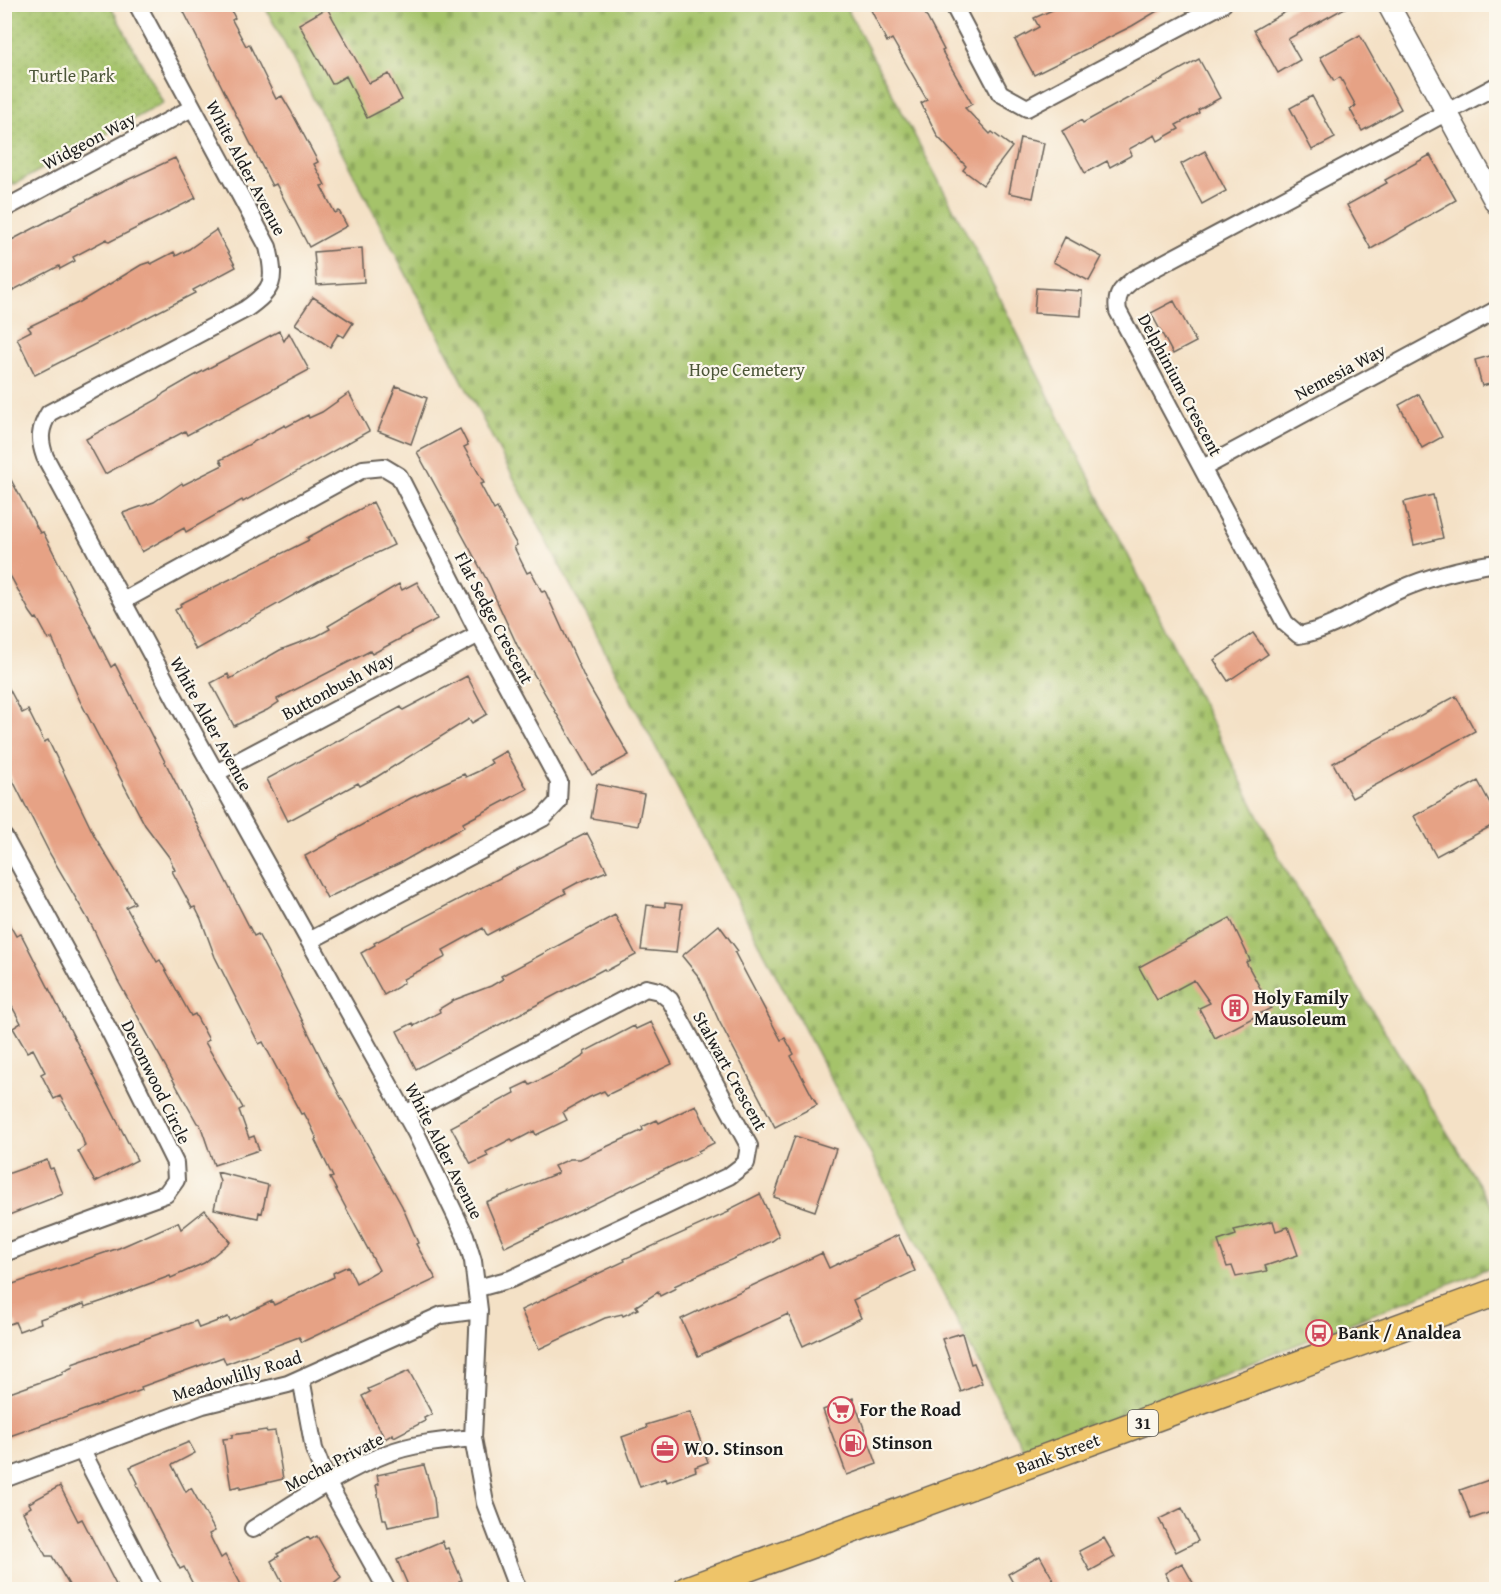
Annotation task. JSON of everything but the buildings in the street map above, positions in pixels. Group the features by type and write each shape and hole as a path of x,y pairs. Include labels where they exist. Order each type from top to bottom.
{"main road":[{"name":"Bank Street","path":"687,1590 1497,1292"}],"street":[{"name":"White Alder Avenue","path":"137,4 268,247 272,266 272,285 263,297 246,309 49,413 41,427 40,442 45,457 216,773 405,1114 465,1235 478,1288 479,1310 473,1438 485,1503 518,1590"},
{"path":"953,4 1000,93 1027,108 1223,4"},
{"path":"1388,4 1497,203"},
{"path":"1447,112 1497,86"},
{"name":"Widgeon Way","path":"4,209 192,108"},
{"name":"Delphinium Crescent","path":"1447,112 1134,279 1119,291 1116,300 1118,311 1285,623 1299,635 1317,632 1400,590 1457,569 1497,563"},
{"name":"Nemesia Way","path":"1203,468 1497,310"},
{"name":"Flat Sedge Crescent","path":"123,601 363,470 384,466 399,476 479,634 559,782 558,802 543,818 309,941"},
{"name":"Buttonbush Way","path":"216,773 479,634"},
{"name":"Devonwood Circle","path":"4,837 111,1034 175,1163 176,1180 166,1194 4,1253"},
{"name":"Stalwart Crescent","path":"405,1114 645,988 659,991 670,1000 749,1146 746,1163 729,1176 511,1279 478,1288"},
{"name":"Meadowlilly Road","path":"4,1479 203,1405 301,1378 442,1315 479,1310"},
{"path":"301,1378 314,1449 328,1484 387,1590"},
{"name":"Mocha Private","path":"253,1529 328,1484 386,1454 441,1441 473,1438"},
{"path":"82,1451 154,1590"}],"green space":[{"name":"Turtle Park","path":"4,5 110,5 163,103 13,185 5,168"},
{"name":"Hope Cemetery","path":"264,5 845,5 975,249 1285,869 1496,1212 1496,1265 1025,1453 888,1187"}],"place":[{"name":"Holy Family Mausoleum","path":"1235,1008"},
{"name":"Bank / Analdea","path":"1319,1333"},
{"name":"For the Road","path":"841,1410"},
{"name":"Stinson","path":"853,1443"},
{"name":"W.O. Stinson","path":"665,1449"}]}
